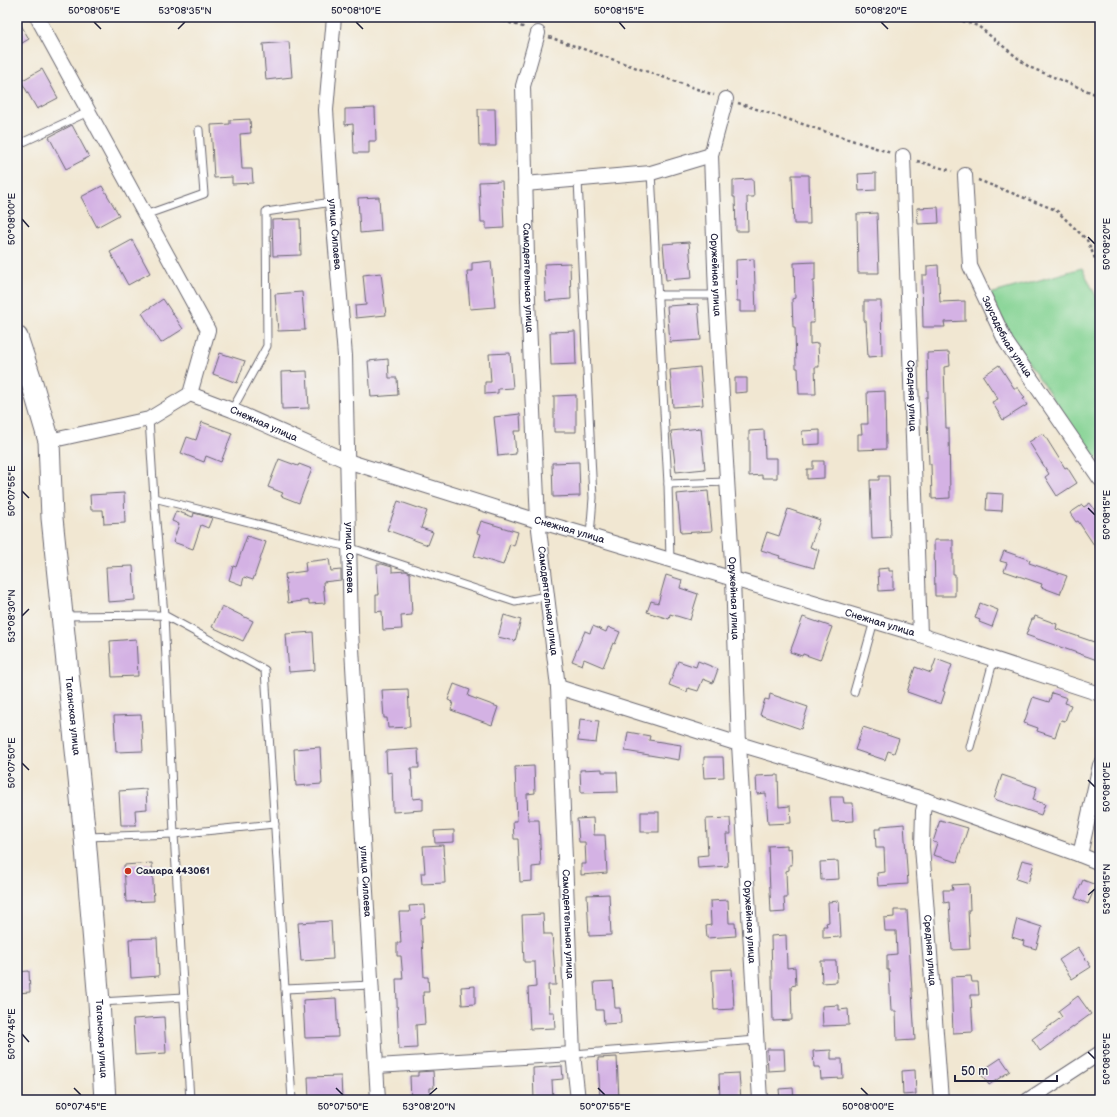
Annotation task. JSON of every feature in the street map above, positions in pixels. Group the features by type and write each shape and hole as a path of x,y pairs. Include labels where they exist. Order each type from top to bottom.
{"main road":[{"name":"Таганская улица","path":"17,337 32,383 48,441 52,518 85,838 99,1002 104,1100"}],"street":[{"path":"37,17 208,330 190,394 149,419 48,441"},
{"name":"улица Силаева","path":"334,17 326,110 345,356 350,631 378,1100"},
{"name":"Самодеятельная улица","path":"538,32 523,86 528,300 538,521 558,687 574,1054 578,1100"},
{"name":"Оружейная улица","path":"726,99 711,154 716,295 733,579 739,744 760,1100"},
{"path":"525,184 651,173 711,154"},
{"name":"Средняя улица","path":"902,156 920,635"},
{"name":"Заусадебная улица","path":"965,175 970,266 1006,342 1100,479"},
{"name":"Снежная улица","path":"190,394 232,410 347,462 538,521 920,635 1100,694"},
{"path":"558,687 739,744 926,800 1100,863"},
{"path":"1080,855 1100,765"},
{"name":"Средняя улица","path":"926,800 923,811 922,847 941,1100"},
{"path":"377,1066 574,1054"},
{"path":"1028,1100 1100,1054"}],"lane":[{"path":"17,145 88,112"},
{"path":"145,215 204,194 200,130"},
{"path":"651,173 668,484 670,560"},
{"path":"578,180 593,498 590,536"},
{"path":"232,410 267,346 266,212 332,202"},
{"path":"658,295 716,295"},
{"path":"149,419 164,615 174,834 190,1100"},
{"path":"668,484 727,482"},
{"path":"154,498 348,547 515,602 546,596"},
{"path":"63,616 164,615 265,670 292,1100"},
{"path":"854,692 874,621"},
{"path":"970,747 994,658"},
{"path":"85,838 174,834 275,824"},
{"path":"285,989 371,985"},
{"path":"99,1002 184,997"},
{"path":"574,1054 756,1040"}],"path":[{"path":"492,17 726,99 965,175 1056,210 1087,240 1100,270"},
{"path":"951,17 978,26 1029,67 1100,96"}],"green space":[{"path":"1082,268 1100,304 1100,456 1095,459 1012,339 990,294"}],"building":[{"path":"17,18 29,39 17,46"},
{"path":"289,42 292,77 266,80 263,44"},
{"path":"42,69 58,98 37,109 21,81"},
{"path":"375,108 376,141 369,141 369,153 354,153 353,124 345,125 345,109"},
{"path":"478,109 495,109 496,146 479,146"},
{"path":"250,119 251,133 240,134 242,169 252,169 253,183 232,184 232,177 214,178 211,125 230,124 230,120"},
{"path":"72,125 89,157 66,169 49,137"},
{"path":"876,173 876,190 859,191 858,174"},
{"path":"792,175 809,175 810,224 794,224"},
{"path":"753,179 754,197 747,197 748,231 736,231 733,180"},
{"path":"502,181 504,228 486,229 486,222 481,222 479,182"},
{"path":"102,186 119,215 97,227 81,197"},
{"path":"379,197 381,231 360,233 358,198"},
{"path":"938,207 939,223 918,224 917,208"},
{"path":"877,213 879,273 858,273 857,214"},
{"path":"300,219 301,255 273,256 272,220"},
{"path":"132,240 150,273 128,285 110,252"},
{"path":"689,242 692,278 666,280 663,244"},
{"path":"754,259 756,312 740,312 740,301 737,301 736,260"},
{"path":"491,261 495,307 470,309 467,271 472,271 472,263"},
{"path":"815,262 815,281 813,281 814,323 810,323 810,344 818,343 819,367 815,367 816,394 799,394 798,368 796,368 795,327 793,327 792,299 795,298 794,263"},
{"path":"570,263 571,299 546,301 544,264"},
{"path":"938,265 940,302 965,301 965,321 944,322 945,327 923,327 922,275 927,275 927,266"},
{"path":"381,273 386,315 356,318 355,306 366,305 363,275"},
{"path":"302,292 305,330 278,331 275,294"},
{"path":"163,299 183,329 161,343 142,313"},
{"path":"864,301 881,301 882,356 868,357 866,321 864,321"},
{"path":"698,304 701,340 670,342 667,306"},
{"path":"575,331 576,364 551,365 550,332"},
{"path":"949,352 950,366 944,367 946,428 949,428 950,498 932,499 926,397 928,397 927,353"},
{"path":"220,353 245,361 237,383 213,374"},
{"path":"510,353 513,388 498,389 498,393 485,394 485,382 491,382 489,354"},
{"path":"388,359 389,378 397,378 398,395 371,397 368,361"},
{"path":"999,365 1014,388 1018,388 1025,398 1023,399 1027,405 1003,420 992,402 998,399 983,376"},
{"path":"700,367 703,405 673,407 670,370"},
{"path":"307,371 309,408 282,409 281,372"},
{"path":"735,378 747,378 747,392 735,393"},
{"path":"885,391 886,449 858,450 858,434 862,434 861,424 868,424 867,392"},
{"path":"576,395 576,432 554,432 554,396"},
{"path":"520,414 521,431 514,431 516,454 498,456 494,417"},
{"path":"202,422 232,433 221,462 206,456 204,462 181,453 187,437 196,440"},
{"path":"701,428 705,469 676,472 671,431"},
{"path":"764,430 765,458 777,458 777,478 762,478 762,475 749,476 749,431"},
{"path":"820,430 820,444 803,445 802,431"},
{"path":"1043,433 1065,468 1067,467 1077,483 1057,496 1045,477 1049,474 1029,442"},
{"path":"279,459 312,469 299,503 281,496 283,493 268,487"},
{"path":"813,461 824,461 824,478 807,479 807,469 813,469"},
{"path":"579,462 580,496 553,497 552,463"},
{"path":"879,476 889,476 891,538 872,539 870,480 879,480"},
{"path":"708,491 712,531 681,533 677,494"},
{"path":"124,493 125,523 104,524 103,510 91,510 90,495"},
{"path":"987,493 1003,494 1002,511 986,510"},
{"path":"398,501 427,511 421,528 433,532 428,545 387,530"},
{"path":"1090,503 1100,518 1100,554 1078,521 1076,522 1070,513 1082,505 1084,507"},
{"path":"788,509 820,520 810,547 819,550 814,568 779,558 780,556 761,550 767,532 779,536"},
{"path":"176,511 193,517 194,513 212,518 208,528 201,525 193,549 173,542 179,524 172,521"},
{"path":"481,521 518,532 514,546 510,544 503,565 474,556 481,534 477,533"},
{"path":"247,536 266,542 253,580 244,577 242,585 229,580 233,566 236,567"},
{"path":"934,540 953,540 953,574 955,574 955,596 935,596"},
{"path":"1004,551 1030,560 1029,563 1067,576 1060,594 1041,587 1042,584 1004,571 1007,563 1000,561"},
{"path":"329,559 331,571 341,570 341,580 323,582 325,603 309,604 309,600 288,603 285,574 306,571 305,562"},
{"path":"377,564 392,567 392,572 406,571 410,573 412,615 401,616 402,629 383,630 382,611 376,612 376,595 379,595"},
{"path":"133,566 135,600 108,602 106,567"},
{"path":"889,568 889,571 893,571 893,590 879,591 878,569"},
{"path":"666,575 682,580 680,588 698,594 690,620 670,614 669,619 647,612 651,601 658,603"},
{"path":"980,603 998,610 992,627 979,622 980,620 975,618"},
{"path":"222,606 253,621 243,641 212,627"},
{"path":"504,615 521,620 515,641 498,637"},
{"path":"1035,616 1057,624 1056,629 1100,644 1100,661 1026,635 1032,619 1034,619"},
{"path":"803,617 832,627 820,660 803,654 802,656 790,652"},
{"path":"593,626 606,632 608,627 620,632 615,644 613,643 603,667 584,659 582,665 572,661 585,631 590,633"},
{"path":"313,632 315,670 289,672 286,634"},
{"path":"136,639 138,676 112,677 110,641"},
{"path":"936,659 952,665 943,691 945,692 941,704 907,692 915,667 931,673"},
{"path":"678,661 696,667 698,661 718,669 713,683 703,679 698,691 688,688 687,692 669,685"},
{"path":"454,684 470,690 468,696 498,707 492,725 451,710 453,702 448,700"},
{"path":"408,689 410,727 388,728 387,718 384,718 382,690"},
{"path":"1052,693 1067,698 1065,703 1071,705 1065,721 1061,720 1055,737 1037,731 1038,728 1024,723 1033,697 1049,702"},
{"path":"770,694 808,707 801,729 760,715 765,699 769,700"},
{"path":"141,715 143,751 116,752 114,716"},
{"path":"580,719 599,721 596,743 578,741"},
{"path":"863,727 899,739 894,753 888,751 885,760 855,750"},
{"path":"628,732 650,736 649,740 681,745 679,760 625,751"},
{"path":"320,747 322,784 296,786 294,749"},
{"path":"418,749 419,768 411,768 413,799 423,798 423,810 393,812 392,772 387,773 386,751"},
{"path":"704,757 723,757 724,777 704,778"},
{"path":"534,766 535,793 527,794 528,820 539,820 541,866 532,867 532,881 520,882 518,839 514,839 513,821 517,821 515,767"},
{"path":"602,769 602,772 617,772 618,792 581,793 580,770"},
{"path":"778,775 779,807 790,806 791,823 768,824 766,793 757,794 756,776"},
{"path":"1002,775 1037,787 1033,800 1045,804 1041,815 994,799"},
{"path":"146,789 147,809 135,810 136,825 121,825 119,791"},
{"path":"830,797 843,797 844,803 853,803 854,821 832,822"},
{"path":"641,812 659,812 659,832 641,832"},
{"path":"593,818 594,835 605,835 607,873 581,875 581,864 586,864 585,842 579,842 577,819"},
{"path":"730,818 731,834 726,834 728,866 698,868 697,856 708,855 706,819"},
{"path":"940,820 968,828 957,862 933,855 937,843 933,842"},
{"path":"904,824 908,884 878,886 877,873 885,872 884,848 876,848 875,829 881,829 881,826"},
{"path":"454,830 454,842 435,843 434,831"},
{"path":"443,845 445,883 422,884 421,873 425,873 423,846"},
{"path":"787,845 787,849 791,848 792,865 789,865 789,870 786,871 787,898 784,898 785,912 771,913 768,846"},
{"path":"1022,860 1034,863 1028,883 1016,879"},
{"path":"838,861 839,879 821,880 820,862"},
{"path":"152,863 154,901 126,902 124,865"},
{"path":"1083,880 1096,885 1088,904 1075,898"},
{"path":"969,884 970,910 968,910 970,949 952,950 949,902 944,903 943,890 953,890 952,885"},
{"path":"609,894 611,935 589,936 587,895"},
{"path":"728,900 729,923 735,923 736,936 707,938 706,926 711,925 710,901"},
{"path":"839,901 841,937 823,938 823,926 827,926 826,923 829,922 828,902"},
{"path":"424,905 425,918 421,919 424,977 428,977 429,992 423,992 425,1024 416,1025 417,1048 399,1049 396,979 403,979 401,956 397,956 397,943 401,943 399,912 410,912 409,906"},
{"path":"894,910 907,910 915,1040 897,1041 896,1011 891,1011 887,955 897,954 896,931 885,931 884,918 894,917"},
{"path":"543,914 544,934 552,934 556,985 548,985 549,1012 554,1012 555,1028 530,1029 528,988 536,987 535,962 524,962 522,915"},
{"path":"1017,919 1042,927 1036,949 1023,945 1024,941 1012,937"},
{"path":"331,921 333,959 301,961 298,923"},
{"path":"786,935 787,968 795,967 796,985 791,986 792,1020 773,1021 771,936"},
{"path":"157,938 159,976 131,978 129,939"},
{"path":"1078,947 1091,967 1072,979 1059,960"},
{"path":"821,961 836,961 837,982 822,983"},
{"path":"732,969 734,1009 714,1010 712,970"},
{"path":"29,971 30,992 17,993 17,972"},
{"path":"971,976 972,982 978,982 979,995 971,995 973,1032 953,1033 951,977"},
{"path":"613,981 615,1008 620,1008 621,1023 604,1024 603,1010 596,1010 594,982"},
{"path":"475,986 475,1004 462,1005 461,987"},
{"path":"1078,996 1091,1014 1040,1051 1032,1039 1062,1017 1058,1011"},
{"path":"336,998 338,1037 305,1038 303,1000"},
{"path":"839,1005 839,1010 848,1009 849,1025 823,1026 822,1006"},
{"path":"164,1017 166,1053 135,1055 133,1019"},
{"path":"767,1049 784,1049 785,1070 768,1071"},
{"path":"831,1050 831,1059 842,1059 843,1078 821,1079 820,1067 814,1067 813,1051"},
{"path":"617,1057 619,1100 600,1100 598,1058"},
{"path":"1001,1058 1010,1071 989,1085 980,1072"},
{"path":"562,1066 563,1079 552,1080 553,1100 534,1100 533,1068"},
{"path":"915,1070 916,1094 903,1095 902,1071"},
{"path":"433,1071 434,1088 430,1088 430,1100 411,1100 410,1076 418,1076 418,1072"},
{"path":"739,1073 741,1100 720,1100 719,1074"},
{"path":"341,1076 342,1100 309,1100 308,1077"},
{"path":"793,1088 794,1100 780,1100 779,1089"}],"place":[{"name":"Самара 443061","path":"128,871"}]}
